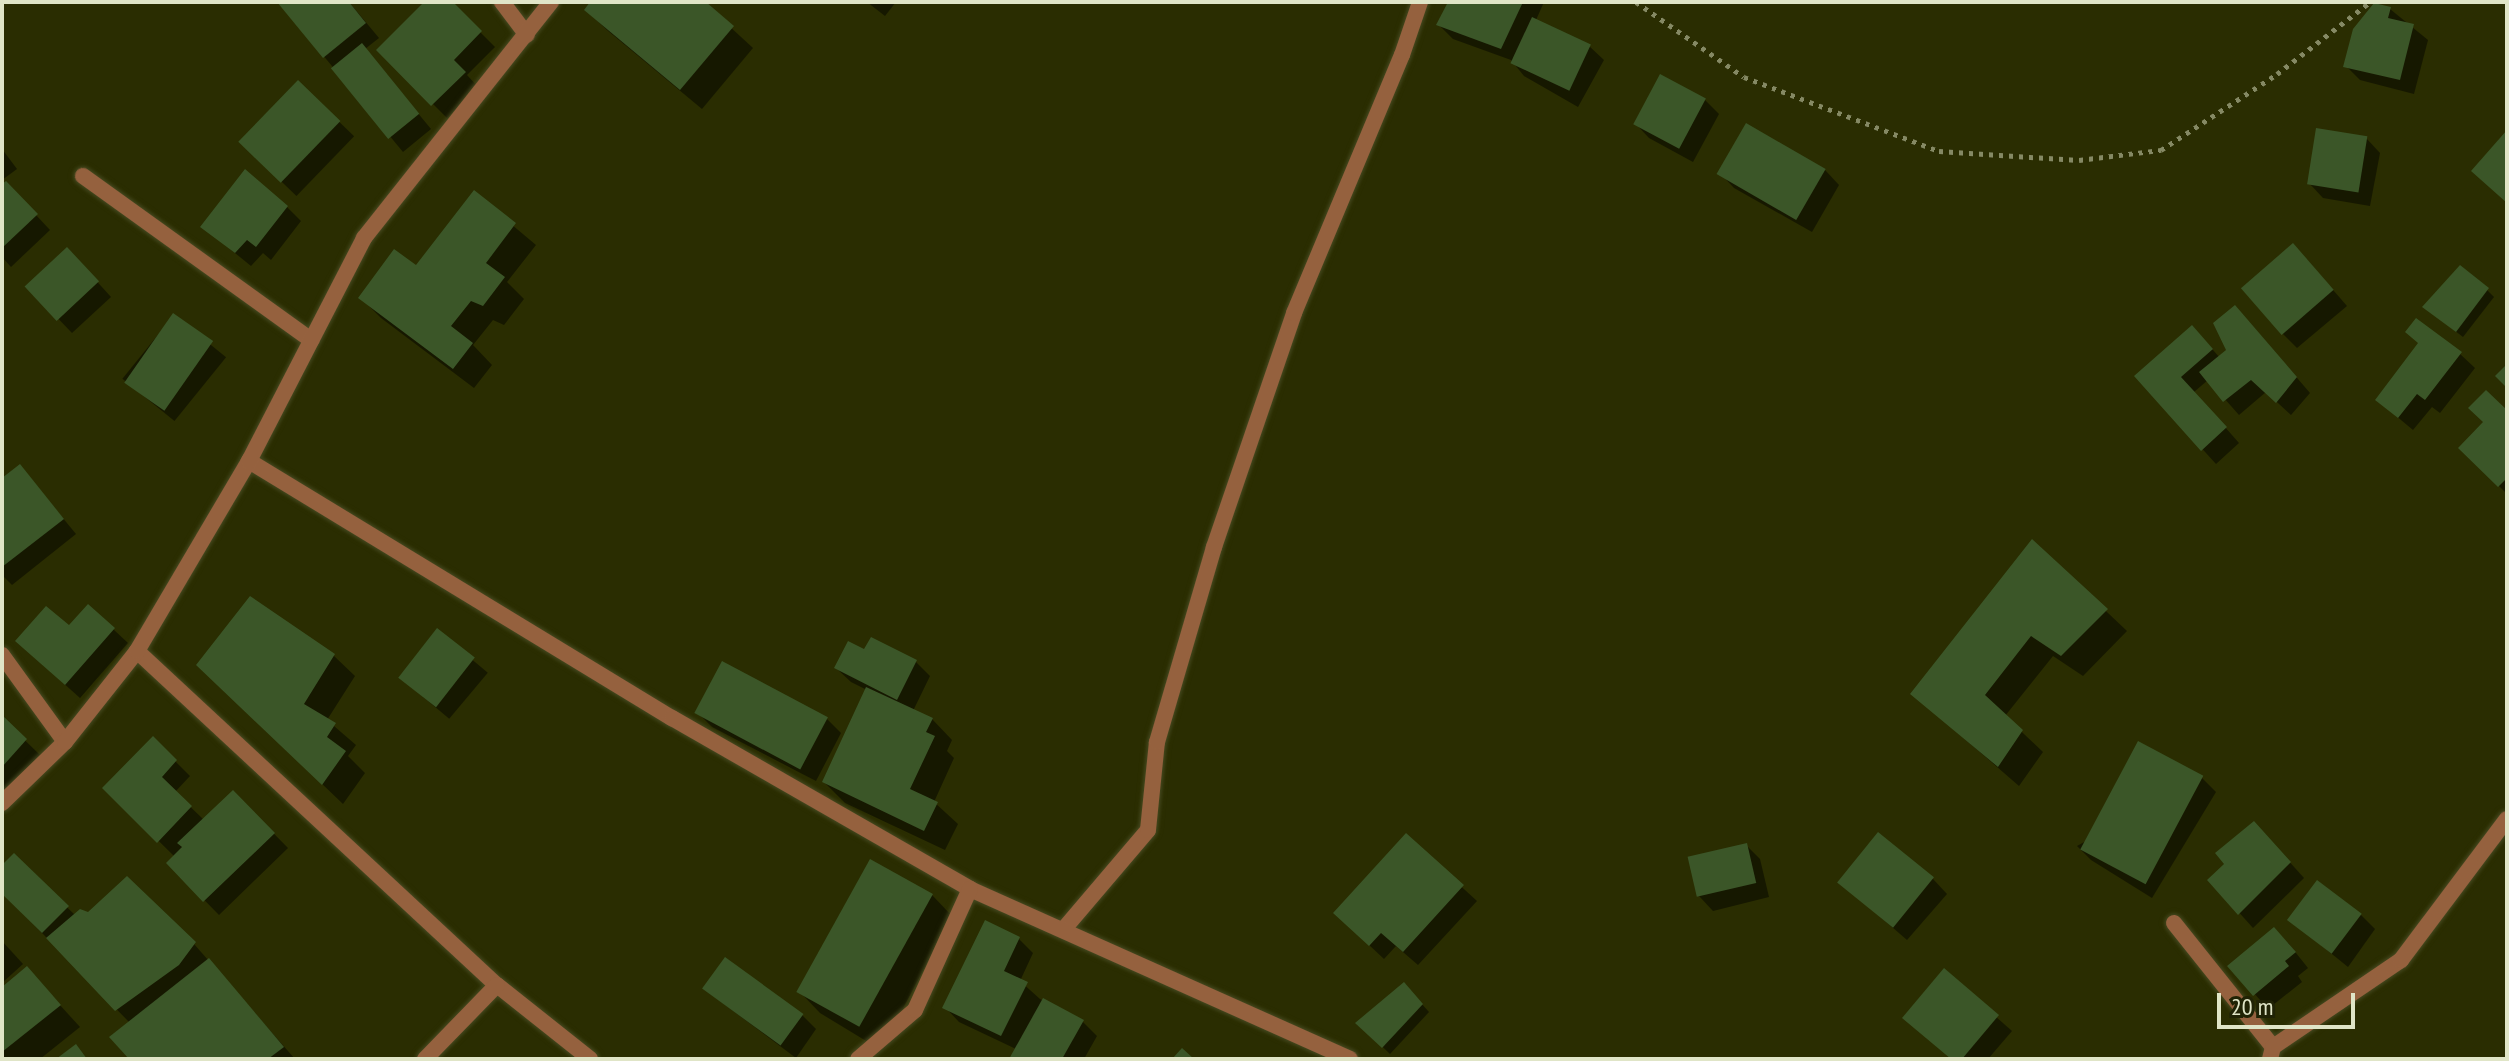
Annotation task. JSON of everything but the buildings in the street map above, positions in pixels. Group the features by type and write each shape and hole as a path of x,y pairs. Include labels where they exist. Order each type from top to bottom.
{"street":[{"path":"502,2 527,35"},
{"path":"2,803 65,742 137,651 249,461 364,238 551,2"},
{"path":"1063,930 1148,830 1157,742 1214,547 1294,313 1402,55 1420,2"},
{"path":"83,176 311,340"},
{"path":"249,461 672,718 970,889 1350,1059"},
{"path":"137,651 497,985 590,1059"},
{"path":"2,655 65,742"},
{"path":"2174,923 2272,1053 2401,960 2507,819"},
{"path":"858,1059 915,1010 970,889"},
{"path":"425,1059 497,985"}],"path":[{"path":"1636,2 1744,77 1939,151 2079,160 2161,150 2277,74 2370,2"}]}
